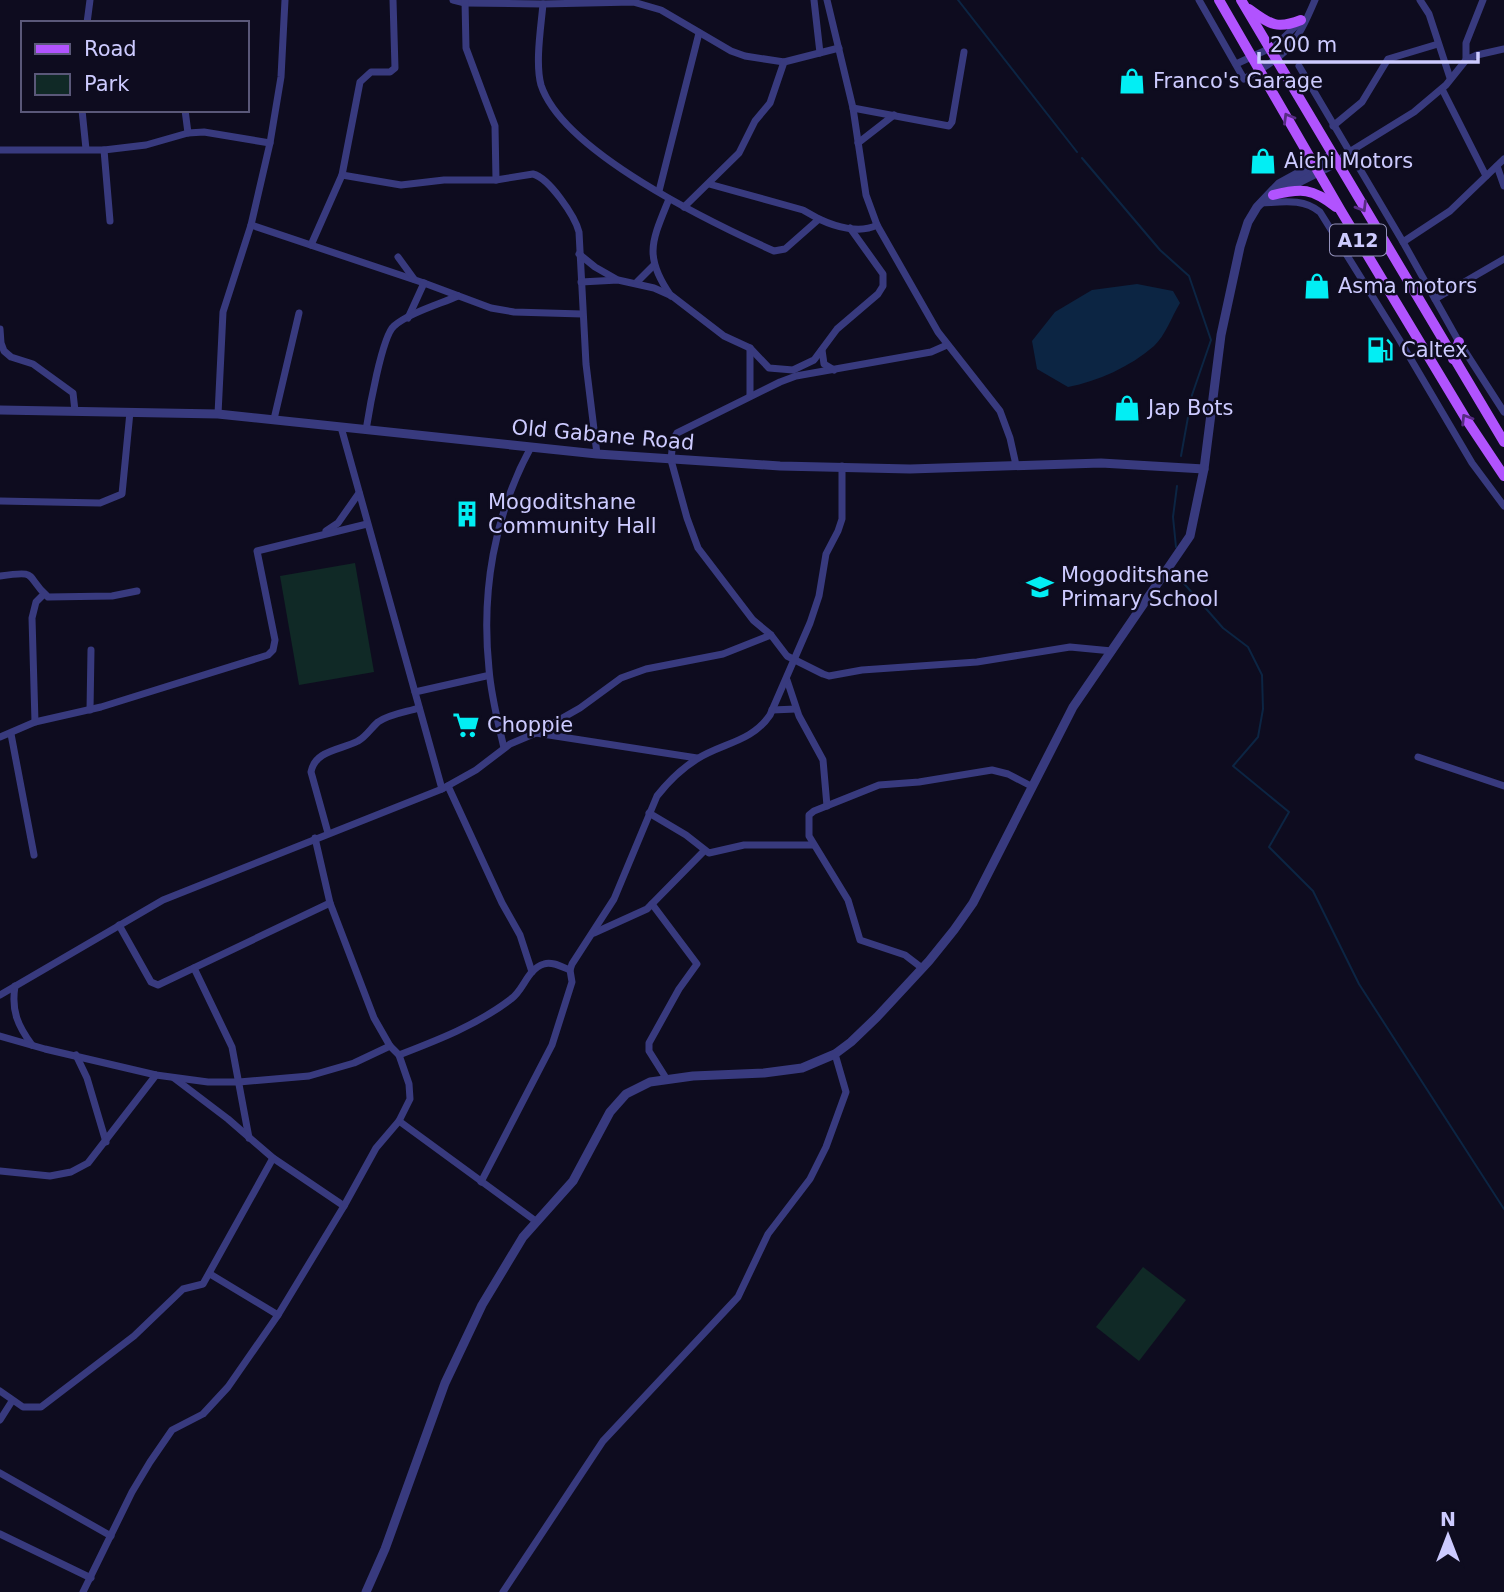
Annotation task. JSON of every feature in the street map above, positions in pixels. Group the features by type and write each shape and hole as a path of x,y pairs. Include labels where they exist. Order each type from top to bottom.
{"main road":[{"name":"A12","path":"1219,0 1341,211 1466,419 1504,476"},
{"name":"A12","path":"1242,2 1268,50 1504,442"},
{"path":"1242,2 1276,26 1290,25 1301,20"},
{"path":"1267,199 1292,190 1309,191 1341,211"},
{"path":"1453,359 1459,342"}],"street":[{"path":"87,21 90,0"},
{"path":"218,414 223,312 251,225 270,144 281,78 285,0"},
{"path":"311,244 342,175 360,82 371,72 390,72 395,68 393,0"},
{"path":"453,0 543,4 641,3 661,10 737,54 784,62 839,48"},
{"path":"814,0 820,53"},
{"path":"827,0 853,108 866,195 877,225 947,345 973,374 1000,411 1016,465"},
{"path":"1199,0 1244,79 1275,61 1292,44 1314,4"},
{"path":"1420,0 1426,6 1450,78"},
{"path":"1466,60 1466,43 1483,0"},
{"path":"465,1 465,42 468,56 495,126 496,180"},
{"path":"543,4 539,76 544,91 569,126 601,154 669,199 774,251 785,249 819,219"},
{"path":"1236,64 1281,41 1314,4"},
{"path":"815,15 829,14"},
{"path":"659,191 699,33"},
{"path":"1332,126 1362,102 1388,59 1438,44"},
{"path":"366,1592 385,1549 459,1352 512,1253 573,1181 617,1103 636,1087 666,1078 764,1073 802,1068 835,1054 851,1042 922,968 973,903 1031,786 1081,694 1190,536 1204,469 1222,335 1240,247 1248,222 1267,199 1316,167 1347,154 1410,115 1442,89 1466,60 1504,49"},
{"path":"853,108 949,126 952,122 964,52"},
{"path":"684,207 739,153 755,121 772,98 784,62"},
{"path":"1299,66 1347,154 1504,412"},
{"path":"1442,89 1486,176"},
{"path":"82,112 86,149"},
{"path":"185,112 188,133"},
{"path":"858,144 894,115"},
{"path":"0,150 104,150 146,145 188,133 214,133 270,144"},
{"path":"104,150 110,221"},
{"path":"1403,242 1450,211 1504,159"},
{"path":"1497,166 1504,186"},
{"path":"342,175 401,184 444,180 496,180 533,174 543,178 575,222 579,232 582,314 597,454"},
{"path":"709,184 803,211 831,225 869,229 877,225"},
{"path":"669,199 656,232 654,265 659,278 672,296 724,336 750,348 769,368 794,373 835,370 931,352 947,345"},
{"path":"1267,199 1298,201 1320,212 1472,463 1504,506"},
{"path":"251,225 500,310 582,314"},
{"path":"850,228 883,274 883,285 878,294 843,323 806,366 677,433 673,440 671,460 698,548 753,620 771,635 786,656 829,676 862,670 977,662 1070,647 1112,651"},
{"path":"579,254 618,280"},
{"path":"398,257 414,280"},
{"path":"1435,299 1504,259"},
{"path":"883,274 899,263"},
{"path":"636,283 654,265"},
{"path":"581,282 618,280 636,283 672,296"},
{"path":"408,319 424,283"},
{"path":"366,430 389,332 394,326 458,296"},
{"path":"274,419 299,313"},
{"path":"0,329 4,351 10,357 33,364 73,393 75,411"},
{"path":"1399,339 1413,329"},
{"path":"750,348 750,396"},
{"path":"822,350 824,364 835,370"},
{"name":"Old Gabane Road","path":"0,410 218,414 597,454 780,466 910,469 1101,463 1204,469"},
{"path":"0,501 100,503 122,494 130,412"},
{"path":"341,427 419,708 445,787 520,935 532,972"},
{"path":"504,748 488,668 488,601 492,548 510,488 531,447"},
{"path":"481,1182 552,1045 572,982 570,970 622,882 657,796 667,783 697,758 755,732 764,724 772,710 810,623 819,596 826,554 842,519 842,466"},
{"path":"319,535 338,523 359,493"},
{"path":"0,737 36,722 90,710 268,655 273,650 275,639 257,551 367,524"},
{"path":"0,576 27,573 48,597 89,598 137,591"},
{"path":"36,722 32,618 36,602 44,594"},
{"path":"0,995 163,900 445,787 476,771 517,740 536,733 580,708 607,687 632,674 723,654 771,635"},
{"path":"90,710 91,650"},
{"path":"415,692 486,677"},
{"path":"786,680 796,709 823,760 827,806"},
{"path":"328,833 311,772 313,763 318,757 362,740 375,724 385,717 419,708"},
{"path":"772,710 796,709"},
{"path":"536,733 697,758"},
{"path":"11,734 34,855"},
{"path":"1418,757 1504,786"},
{"path":"922,968 905,955 860,940 848,900 808,836 809,815 888,783 919,782 992,770 1008,774 1031,786"},
{"path":"649,813 695,841 704,851 714,852 744,845 813,845"},
{"path":"83,1592 132,1492 172,1430 210,1408 228,1387 278,1315 376,1148 399,1121 410,1099 409,1084 399,1055 390,1046 374,1018 330,903 314,838"},
{"path":"594,933 640,913 704,851"},
{"path":"119,925 154,985 158,985 330,903"},
{"path":"652,904 697,964 679,989 649,1043 649,1051 666,1078"},
{"path":"399,1055 454,1034 500,1007 518,993 532,972 546,963 570,970"},
{"path":"194,968 229,1038 249,1138"},
{"path":"15,986 13,1007 16,1018 32,1045"},
{"path":"0,1036 156,1075 208,1082 309,1076 354,1063 390,1046"},
{"path":"503,1592 603,1441 738,1297 768,1234 810,1179 826,1147 846,1092 835,1054"},
{"path":"76,1055 87,1078 106,1142"},
{"path":"0,1171 61,1175 88,1163 156,1075"},
{"path":"172,1077 220,1112 273,1158 344,1206"},
{"path":"399,1121 537,1222"},
{"path":"0,1391 23,1407 41,1407 134,1336 183,1289 203,1284 273,1158"},
{"path":"210,1274 278,1315"},
{"path":"0,1420 12,1401"},
{"path":"0,1473 111,1536"},
{"path":"0,1534 91,1578"}],"green space":[{"path":"355,563 374,672 299,685 280,576"},
{"path":"1143,1267 1186,1300 1139,1361 1096,1327"}],"water":[{"path":"1137,284 1173,291 1180,303 1154,346 1113,372 1068,387 1037,369 1032,341 1055,312 1092,290"}],"waterway":[{"path":"958,0 1077,152"},
{"path":"1082,158 1160,250 1189,276 1211,340 1192,395 1181,456"},
{"path":"1176,547 1173,517 1177,486"},
{"path":"1180,579 1223,628 1248,647 1262,675 1263,709 1258,737 1233,766 1289,812 1269,847 1313,891 1359,984 1504,1209"}],"place":[{"name":"Franco's Garage","path":"1132,81"},
{"name":"Aichi Motors","path":"1263,161"},
{"name":"Asma motors","path":"1317,286"},
{"name":"Caltex","path":"1380,350"},
{"name":"Jap Bots","path":"1127,408"},
{"name":"Mogoditshane Community Hall","path":"467,514"},
{"name":"Mogoditshane Primary School","path":"1040,587"},
{"name":"Choppie","path":"466,725"}]}
